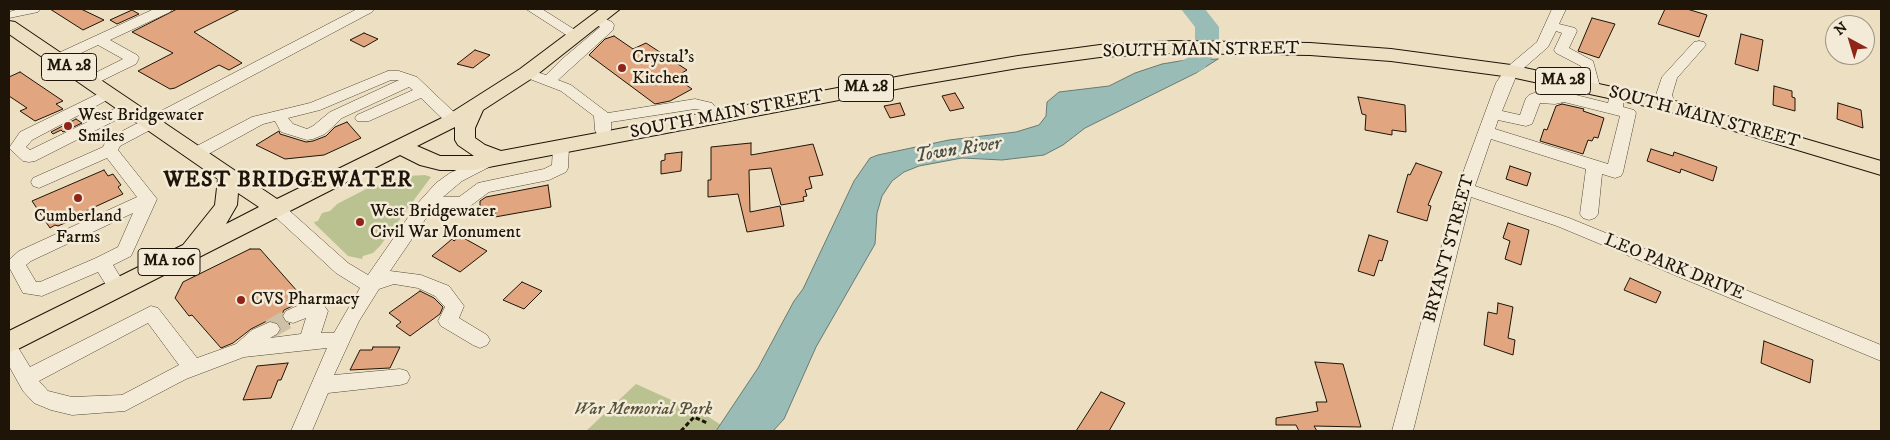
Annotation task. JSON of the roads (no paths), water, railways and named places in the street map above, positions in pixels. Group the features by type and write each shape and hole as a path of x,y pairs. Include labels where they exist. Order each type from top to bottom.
{"main road":[{"path":"277,209 454,120 527,74 604,14"},
{"name":"MA 28","path":"12,16 57,59 277,209"},
{"name":"SOUTH MAIN STREET","path":"401,148 427,160 460,164 1018,62 1100,52 1173,47 1235,47 1310,49 1392,55 1511,70 1592,87 1615,102 1668,106 1881,168"},
{"path":"474,108 465,128 465,140 495,159"},
{"path":"186,254 212,225 226,205 230,176"},
{"name":"MA 106","path":"9,342 277,209"}],"street":[{"path":"12,16 33,9"},
{"path":"57,59 166,9"},
{"path":"110,150 112,143 149,122 367,9"},
{"path":"533,9 576,36"},
{"path":"1511,70 1541,45 1559,9"},
{"path":"549,81 566,62 606,30 607,25 604,14"},
{"path":"1552,26 1570,31 1561,50"},
{"path":"90,82 131,61 132,58 99,40"},
{"path":"1541,45 1561,50 1588,64 1592,87"},
{"path":"1668,106 1664,95 1670,77 1699,45"},
{"name":"BRYANT STREET","path":"1402,431 1465,189 1492,114 1511,70"},
{"path":"527,74 566,88 600,113 604,126 600,139"},
{"path":"197,153 258,120 316,106 388,76 398,75 418,86 454,120"},
{"path":"278,114 287,128 307,135 319,130 336,115 418,86"},
{"path":"363,118 418,86"},
{"path":"108,94 26,136 17,148 29,156 128,108"},
{"path":"1486,132 1615,172 1628,113 1615,102 1564,97 1555,99 1534,98 1526,121 1492,114"},
{"path":"603,119 695,104 707,106 716,117"},
{"path":"432,198 463,203 484,187 549,174 560,168 561,147"},
{"path":"38,182 110,150"},
{"path":"110,150 148,199"},
{"path":"302,431 350,319 370,286 432,198 451,180 495,159"},
{"path":"1589,214 1595,166"},
{"name":"LEO PARK DRIVE","path":"1465,189 1563,222 1881,353"},
{"path":"148,199 125,251 42,289 30,288 16,264 25,256 148,199"},
{"path":"277,209 342,268 370,286"},
{"path":"102,263 118,288"},
{"path":"370,286 393,277 421,282 442,291 455,306 448,321 480,340"},
{"path":"293,316 308,308 318,311 309,341"},
{"path":"26,378 151,312 193,368"},
{"path":"243,349 259,335 270,329"},
{"path":"9,349 26,378 41,397 51,402 72,406 125,403 179,373 243,349 309,341 340,340"},
{"path":"321,385 400,378"}],"water":[{"path":"1218,59 1196,73 1085,128 1063,145 1044,155 1002,160 962,158 919,166 904,172 892,181 882,196 877,213 875,244 816,347 784,419 773,431 716,431 758,368 794,301 803,289 854,181 870,158 949,140 1016,132 1039,125 1046,116 1047,102 1059,92 1109,86 1135,73 1162,64 1186,60"}],"waterway":[{"name":"Town River","path":"1162,78 1195,64 1207,48 1207,27 1193,9"}],"tunnel":[{"path":"270,329 293,316"}],"place":[{"name":"Crystal's Kitchen","path":"622,68"},
{"name":"West Bridgewater Smiles","path":"68,126"},
{"name":"Cumberland Farms","path":"78,198"},
{"name":"West Bridgewater Civil War Monument","path":"360,222"},
{"name":"CVS Pharmacy","path":"241,300"}],"district":[{"name":"WEST BRIDGEWATER","path":"288,181"}],"park label":[{"name":"War Memorial Park","path":"643,410"}]}
